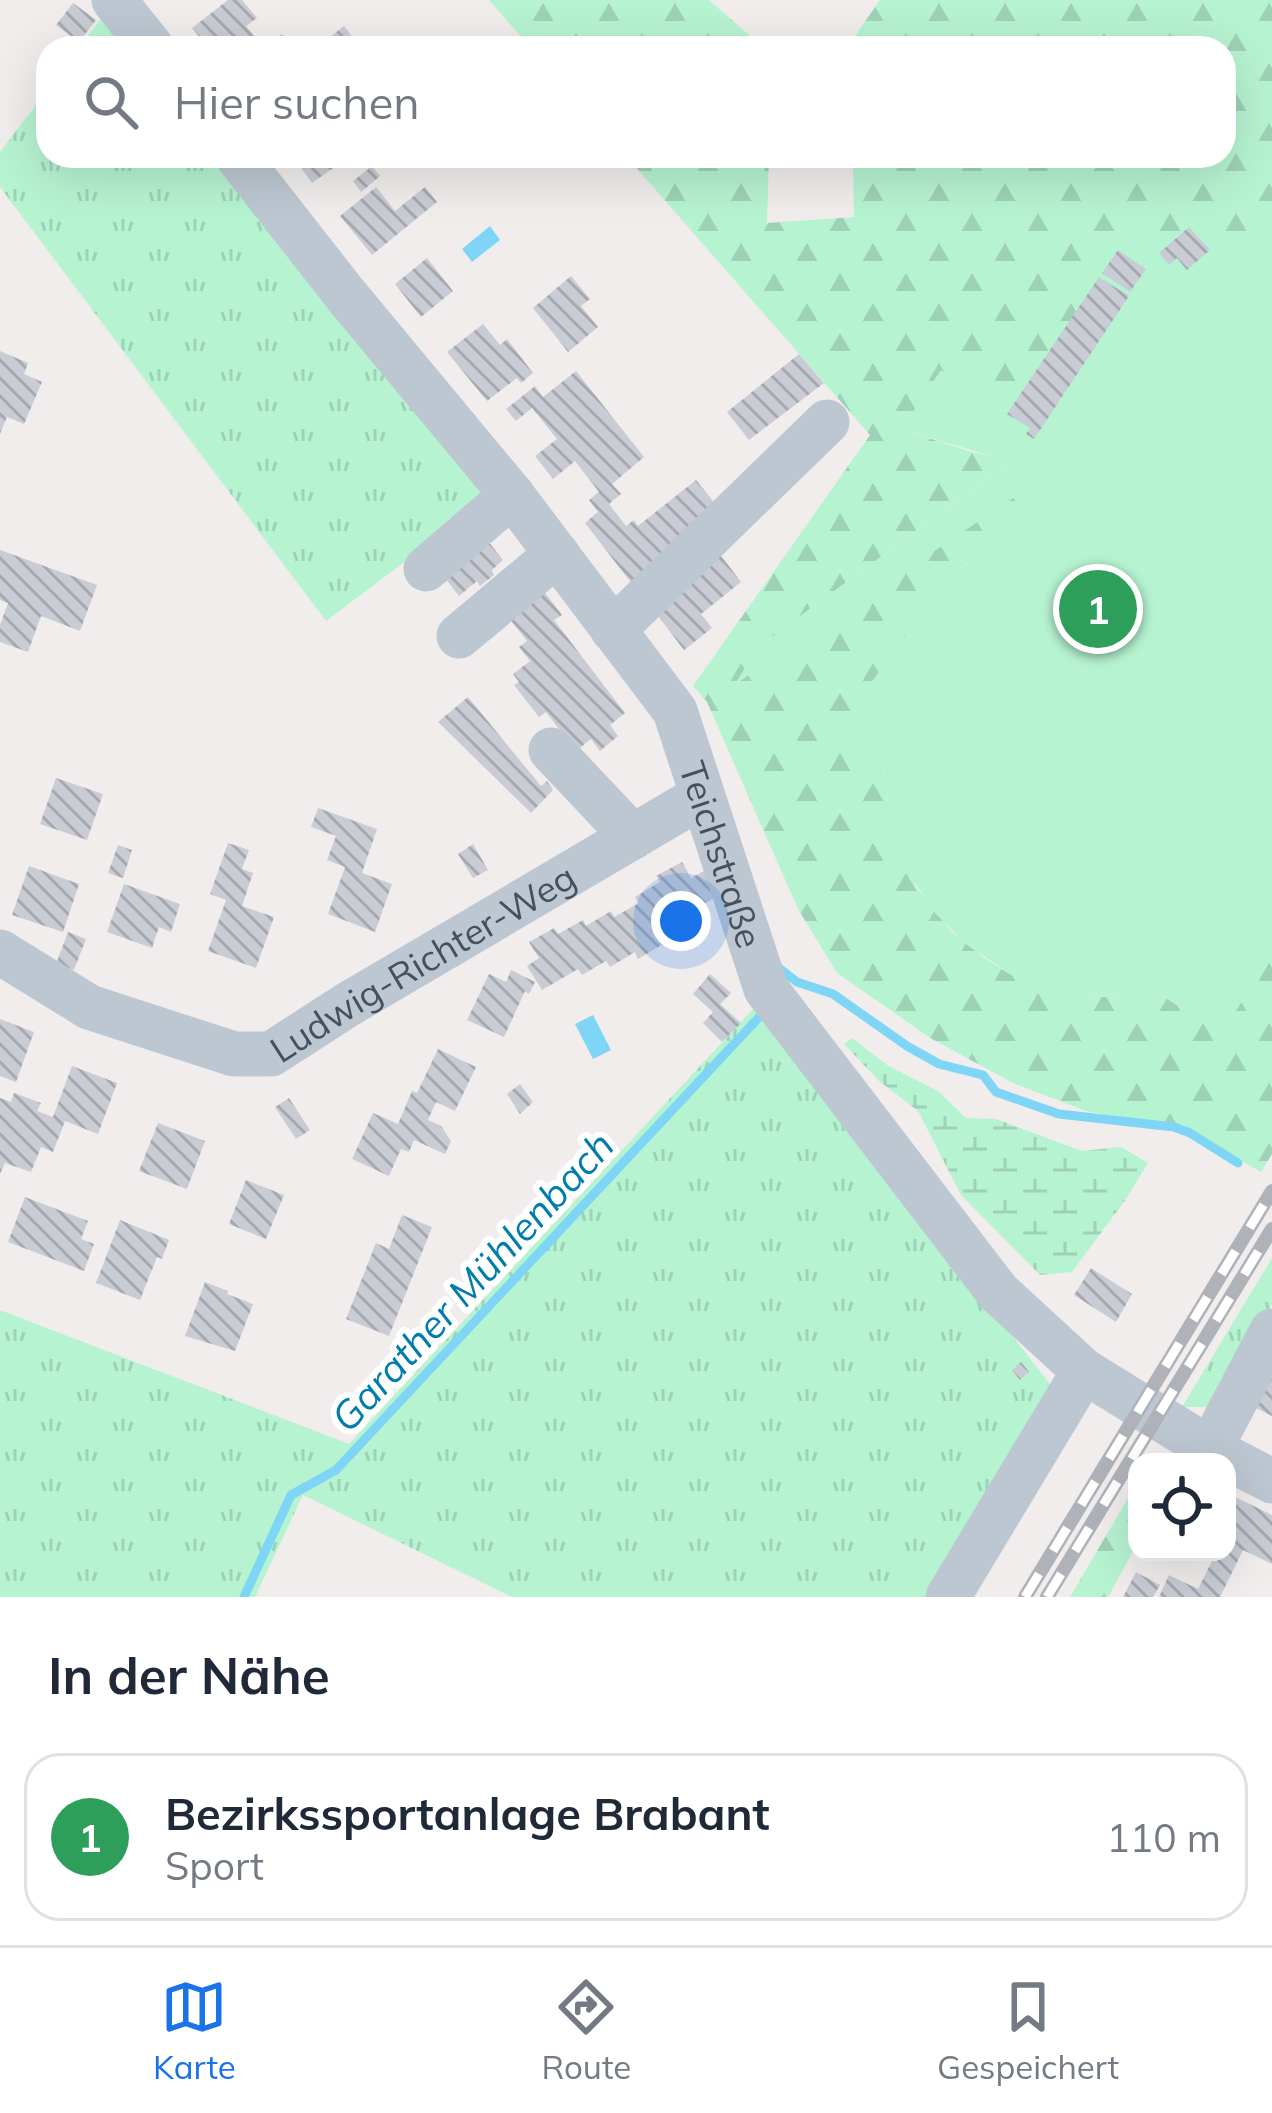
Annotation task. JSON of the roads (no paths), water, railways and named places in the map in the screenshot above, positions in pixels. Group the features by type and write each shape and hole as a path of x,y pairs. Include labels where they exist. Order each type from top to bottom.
{"street":[{"path":"114,0 142,36"},
{"name":"Teichstraße","path":"246,168 512,495 675,711 766,989 998,1292 1084,1371 1204,1453"},
{"path":"613,630 827,422"},
{"path":"426,569 512,495"},
{"path":"459,636 557,554"},
{"path":"550,750 633,837"},
{"name":"Ludwig-Richter-Weg","path":"0,952 89,1007 234,1054 271,1054 703,796"},
{"path":"1208,1453 1272,1331"},
{"path":"948,1597 1084,1371"},
{"name":"Teichstraße","path":"1236,1467 1272,1481"}],"water":[{"path":"490,226 500,240 472,262 462,249"},
{"path":"593,1015 611,1050 593,1059 575,1024"}],"waterway":[{"path":"779,968 797,982 833,994 939,1064 983,1075 996,1092 1059,1114 1174,1127 1238,1163"},
{"name":"Garather Mühlenbach","path":"244,1597 291,1495 336,1470 763,1013"}],"railway":[{"path":"1025,1597 1272,1191"},
{"path":"1047,1597 1272,1229"}],"place":[{"name":"Bezirkssportanlage Brabant","path":"1098,609"}]}
